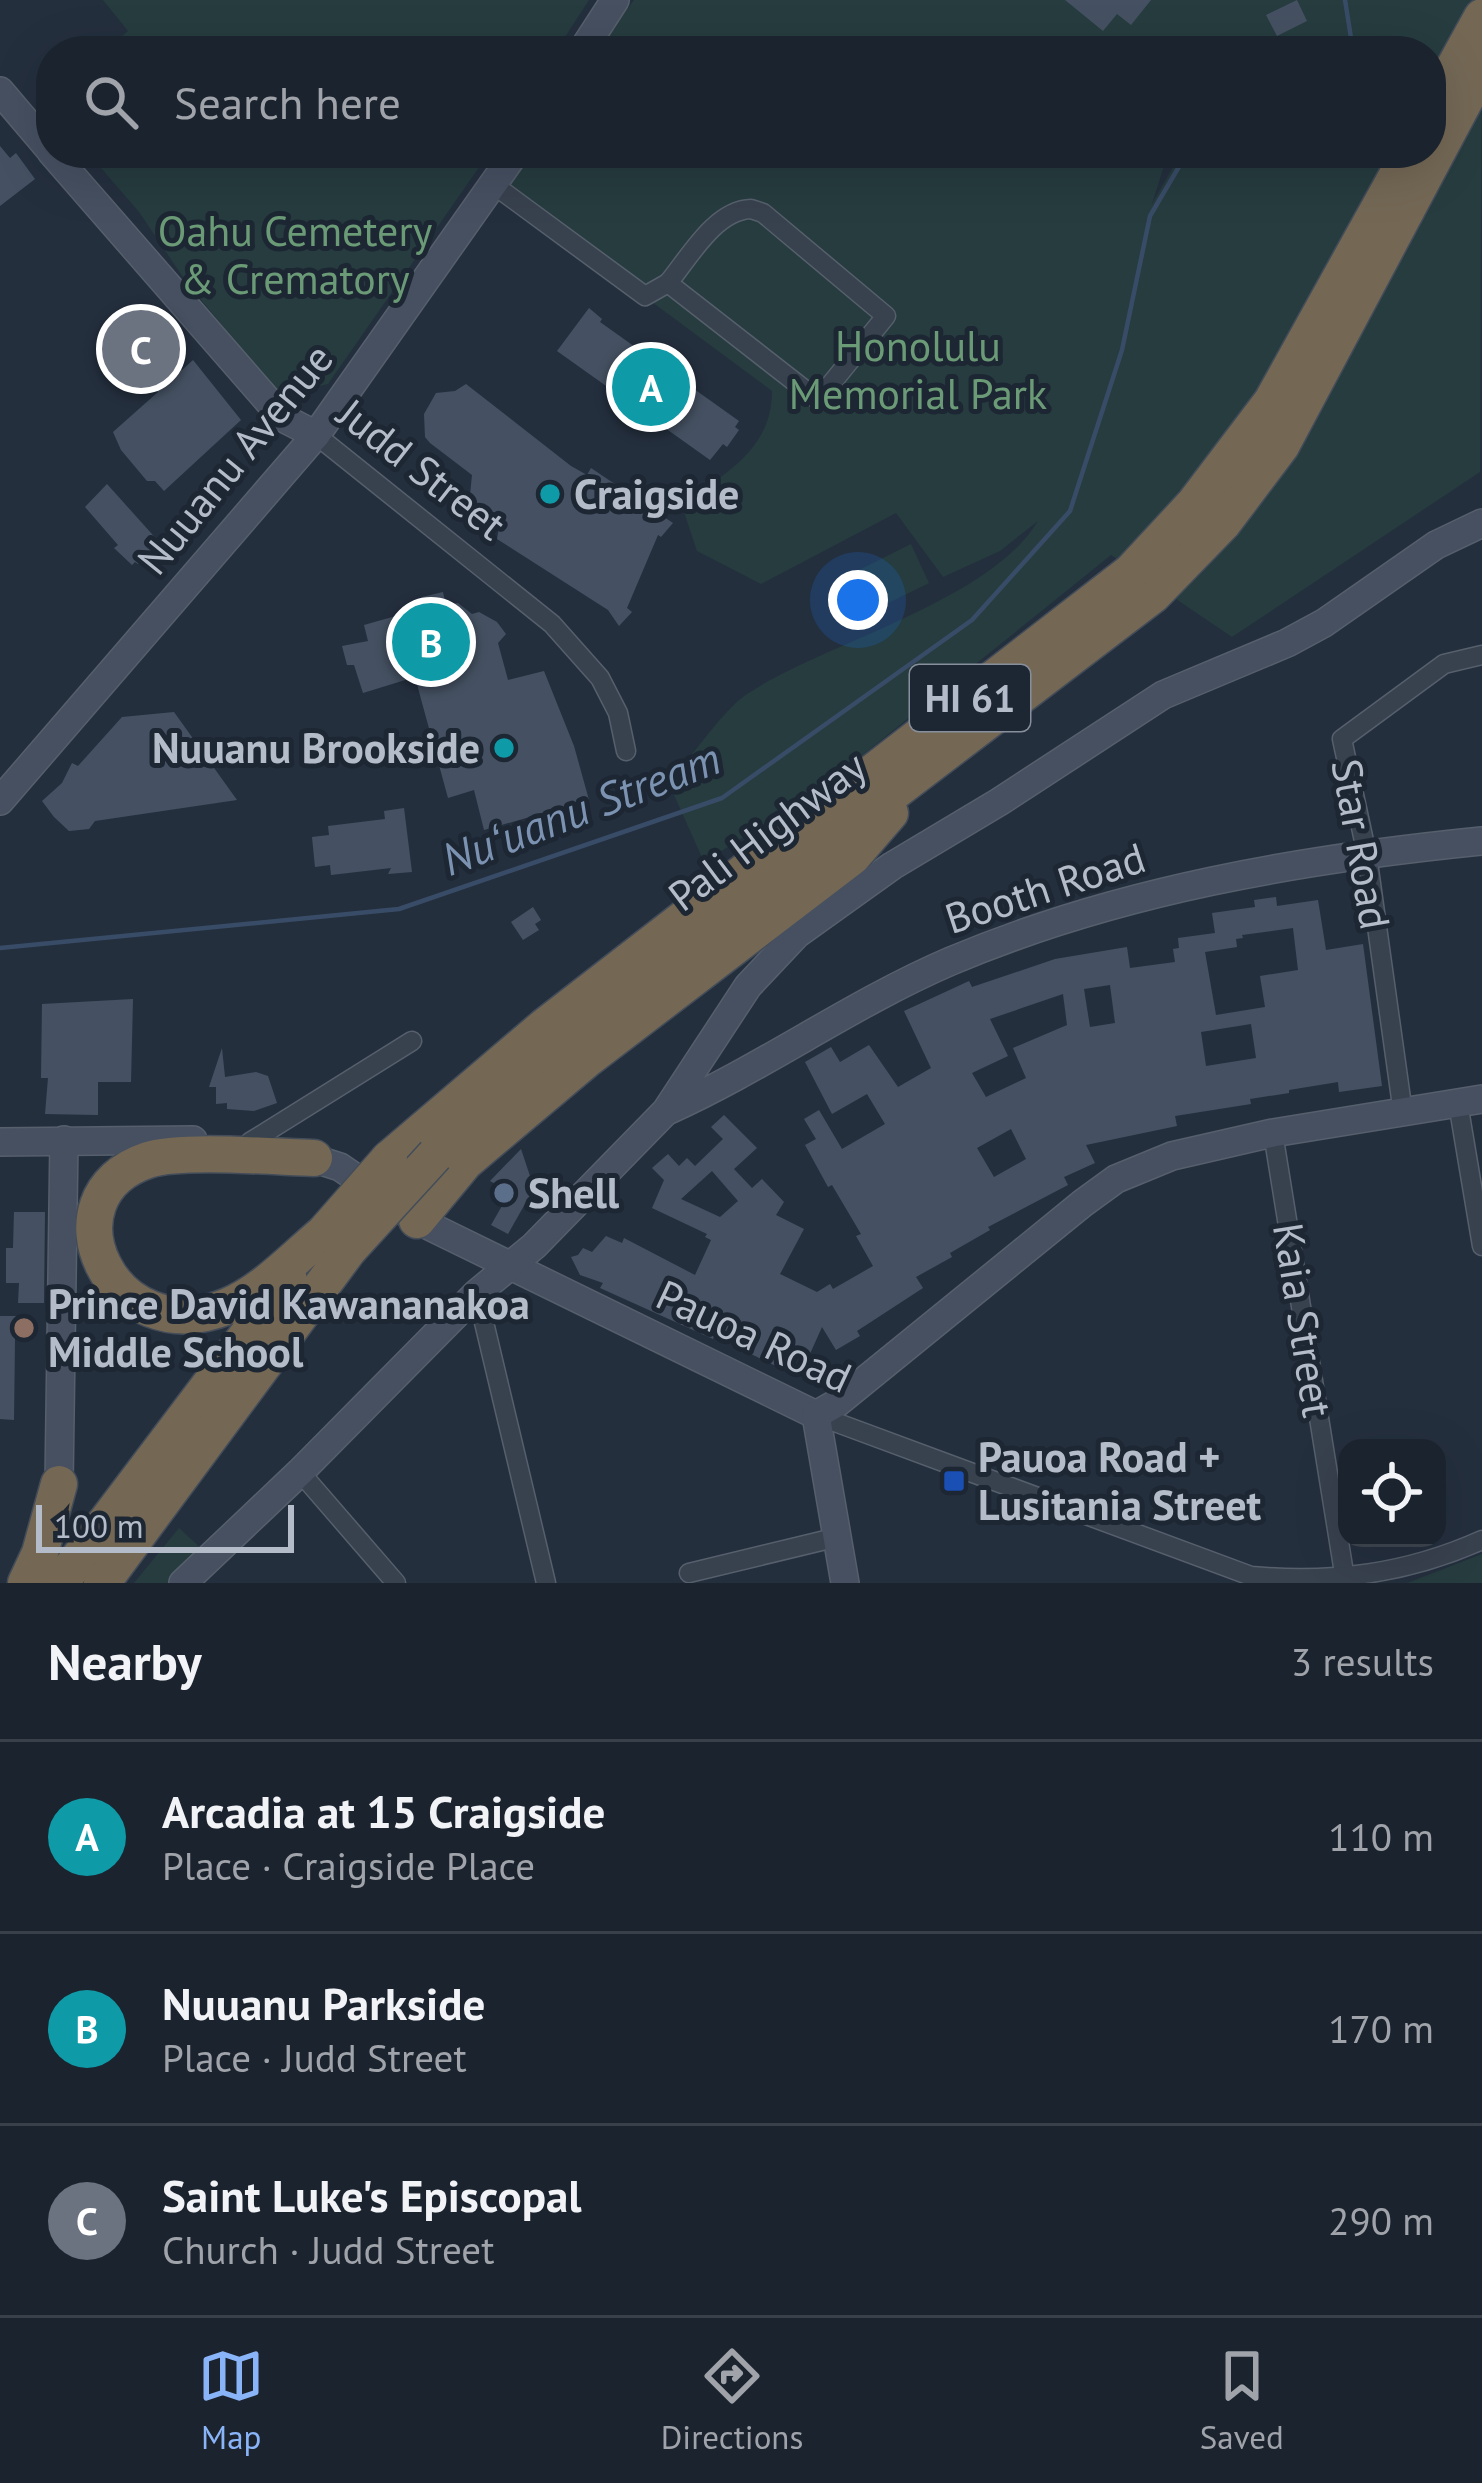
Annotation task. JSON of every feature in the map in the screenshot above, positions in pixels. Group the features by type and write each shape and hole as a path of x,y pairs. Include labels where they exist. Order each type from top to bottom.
{"highway":[{"path":"1446,83 1482,17"},
{"name":"Pali Highway","path":"1446,136 1482,68"},
{"name":"Pali Highway","path":"60,1583 336,1241 423,1145 544,1027 1130,572 1194,504 1272,401 1401,168"},
{"name":"Pali Highway","path":"423,1145 505,1088 1153,595 1223,523 1281,446 1429,168"},
{"path":"417,1220 465,1162 568,1075 852,857 944,752"},
{"path":"314,1158 153,1158 116,1179 104,1195 95,1243 103,1270 119,1290 148,1308 189,1314 232,1305 336,1241"},
{"name":"Pali Highway","path":"102,1583 336,1241"},
{"path":"26,1583 59,1484"}],"street":[{"path":"592,36 615,0"},
{"name":"Judd Street","path":"0,92 36,134"},
{"name":"Judd Street","path":"66,168 283,418 316,435 552,624 600,677 618,713 626,752"},
{"name":"Nuuanu Avenue","path":"0,801 316,435 505,168"},
{"path":"494,185 645,296 668,283 716,225 739,210 763,213 886,316 818,400 668,283"},
{"path":"183,1583 666,1111 748,986 797,934 892,866 1163,695 1288,643 1421,554 1482,523"},
{"name":"Star Road","path":"1403,1113 1366,853 1342,739 1444,664 1482,655"},
{"name":"Booth Road","path":"666,1111 740,1077 900,985 1004,941 1142,898 1246,873 1366,853 1482,841"},
{"path":"727,1018 730,1042 748,1060 776,1054"},
{"path":"250,1142 412,1042"},
{"path":"845,1583 816,1415 1115,1180 1172,1156 1273,1133 1470,1101 1482,1246"},
{"name":"Kaia Street","path":"1273,1133 1345,1579"},
{"path":"59,1484 64,1140"},
{"name":"Pauoa Road","path":"0,1142 250,1142 340,1167 417,1220 816,1415 1218,1566 1283,1579 1345,1579 1405,1569 1482,1540"},
{"path":"477,1293 546,1583"},
{"path":"300,1472 395,1583"},
{"path":"689,1573 838,1538"}],"green space":[{"path":"103,0 589,0 566,36 122,36 128,31"},
{"name":"Honolulu Memorial Park","path":"634,0 1482,0 1480,472 1232,637 1111,555 823,787 704,862 669,784 728,711 780,675 945,598 983,575 1015,550 1038,521 1000,551 943,577 896,513 761,584 697,551 681,503 729,471 755,445 770,411 772,391 494,185 507,168 1163,168 1152,204 1172,168 1446,168 1446,36 607,36"},
{"name":"Oahu Cemetery & Crematory","path":"101,168 479,168 328,384 280,395 187,283 139,212"},
{"path":"911,544 929,583 852,621 835,582"},
{"path":"179,1528 204,1551 170,1583 134,1583"},
{"path":"1482,1554 1482,1583 1407,1583"}],"building":[{"path":"1065,0 1151,0 1131,25 1117,14 1103,31"},
{"path":"1297,0 1307,21 1277,36 1266,15"},
{"path":"0,146 10,158 16,153 35,179 0,206"},
{"path":"589,308 600,322 739,421 735,427 739,430 727,447 723,444 710,460 557,351"},
{"path":"167,312 173,319 152,342 182,370 193,360 241,420 164,491 155,481 147,481 121,450 113,432 158,392 107,333 128,314 145,331"},
{"name":"Craigside","path":"466,384 571,466 587,475 591,468 673,523 658,535 627,608 632,612 619,626 608,610 497,539 499,528 479,512 468,515 472,475 425,437 424,414 436,393"},
{"path":"107,484 160,543 138,564 132,565 114,548 118,545 85,507"},
{"path":"443,592 446,605 458,603 472,614 479,612 497,622 506,634 498,643 508,680 544,671 574,746 589,800 484,830 474,790 448,798 415,677 363,693 342,646 368,641 364,625 410,612 409,607 422,597"},
{"path":"174,712 237,800 95,821 89,829 69,831 54,817 42,801 62,783 72,763 78,766 122,717"},
{"path":"404,808 412,872 388,874 391,868 331,875 330,865 315,867 312,837 329,835 328,826 385,819 384,811"},
{"path":"1276,897 1277,906 1318,900 1326,950 1363,944 1382,1086 1339,1092 1338,1082 1289,1090 1250,1099 1251,1104 1175,1116 1177,1126 1086,1145 1095,1163 1064,1177 1068,1185 988,1227 990,1230 950,1253 952,1257 916,1277 923,1288 857,1331 860,1336 836,1350 822,1327 809,1356 785,1345 776,1366 751,1354 754,1347 717,1329 713,1339 580,1275 571,1257 583,1248 592,1252 606,1236 622,1243 624,1238 695,1275 711,1240 652,1208 664,1180 652,1168 668,1154 679,1166 687,1158 695,1166 723,1139 711,1127 724,1115 757,1148 734,1169 752,1188 762,1179 784,1202 776,1215 804,1229 780,1274 817,1292 830,1284 833,1289 873,1266 856,1236 861,1234 805,1145 816,1139 804,1119 819,1110 842,1149 885,1124 867,1094 832,1114 805,1062 831,1047 840,1062 869,1045 898,1087 931,1068 904,1011 969,981 972,987 1055,959 1127,947 1130,968 1175,962 1178,938 1215,933 1212,913 1255,907 1254,900","holes":["1293,928 1298,970 1260,976 1265,1007 1216,1015 1205,952 1237,947 1236,939","1110,985 1115,1023 1090,1027 1084,989","1063,994 1067,1025 1013,1048 1026,1078 986,1097 972,1073 1008,1056 990,1019","1251,1024 1256,1058 1206,1066 1201,1032","1011,1129 1026,1159 994,1177 977,1148","712,1171 738,1201 720,1217 681,1199"]},
{"path":"533,907 541,920 535,924 539,930 523,940 511,922"},
{"path":"133,999 131,1082 98,1082 98,1115 45,1114 48,1078 41,1078 42,1004"},
{"path":"222,1048 225,1077 256,1072 268,1076 277,1103 254,1111 216,1104 216,1087 209,1087"},
{"path":"521,1149 534,1188 508,1234 491,1225 510,1192 490,1181"},
{"path":"14,1212 45,1212 44,1303 18,1303 19,1283 6,1283 6,1248 13,1248"},
{"path":"0,1316 22,1316 21,1338 15,1338 14,1420 0,1419"}],"waterway":[{"name":"Nuʻuanu Stream","path":"1345,0 1351,36"},
{"name":"Nuʻuanu Stream","path":"0,948 399,909 722,798 972,620 1070,511 1122,350 1150,216 1178,168"}],"place":[{"name":"Saint Luke's Episcopal","path":"141,349"},
{"name":"Arcadia at 15 Craigside","path":"651,387"},
{"name":"Craigside","path":"550,494"},
{"name":"Nuuanu Parkside","path":"431,642"},
{"name":"Nuuanu Brookside","path":"504,748"},
{"name":"Shell","path":"504,1193"},
{"name":"Prince David Kawananakoa Middle School","path":"24,1328"},
{"name":"Pauoa Road + Lusitania Street","path":"954,1481"}]}
